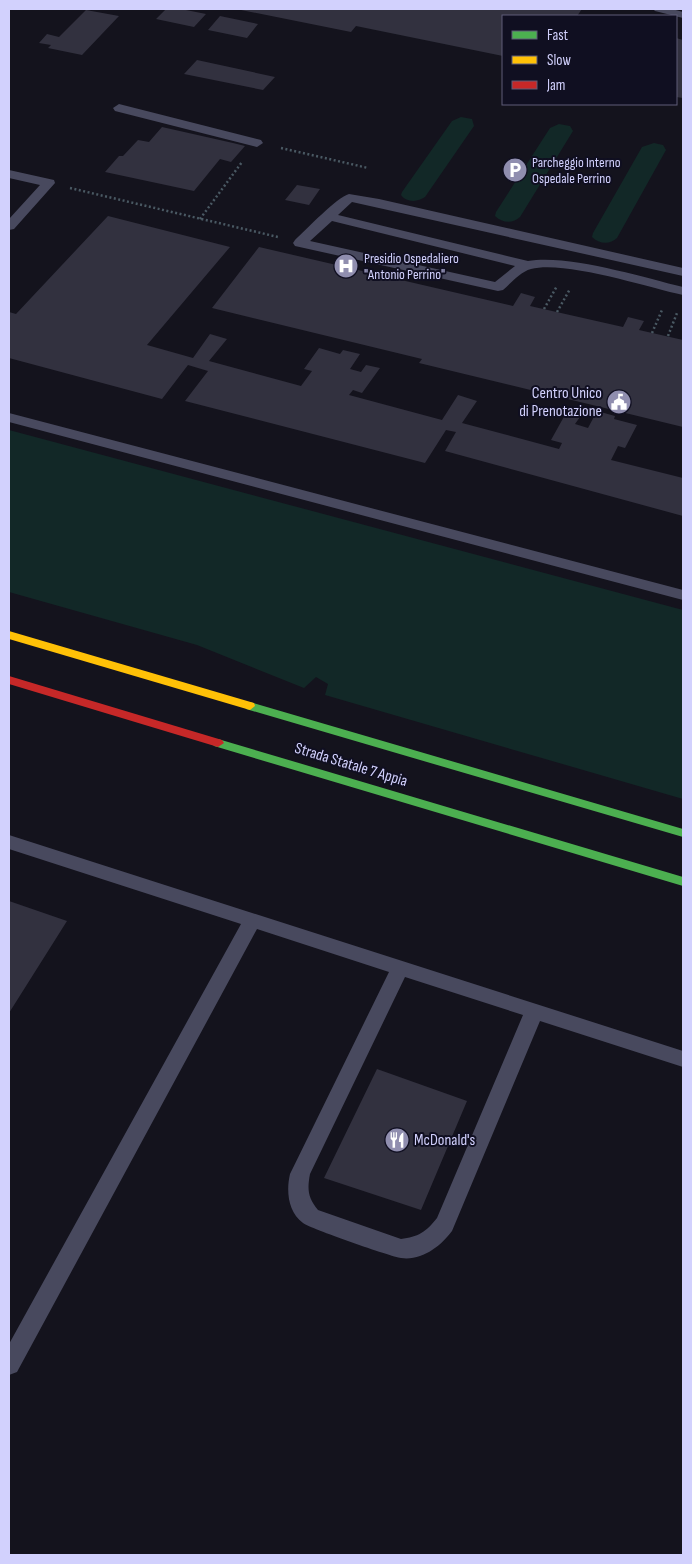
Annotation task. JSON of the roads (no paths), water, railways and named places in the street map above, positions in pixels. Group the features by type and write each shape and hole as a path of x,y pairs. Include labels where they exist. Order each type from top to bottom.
{"highway":[{"name":"Strada Statale 7 Appia","path":"9,636 683,833"},
{"name":"Strada Statale 7 Appia","path":"9,680 683,882"},
{"path":"76,712 202,737"}],"lane":[{"path":"659,9 683,15"},
{"path":"119,108 257,142"},
{"path":"9,174 49,183 9,226"},
{"path":"526,265 498,287 300,242 349,198 379,203 683,272"},
{"path":"328,216 526,265 548,264 599,271 683,290"},
{"path":"9,417 683,595"},
{"path":"9,842 683,1059"},
{"path":"9,1365 253,920"},
{"path":"400,968 300,1174 296,1190 302,1206 311,1217 401,1249 418,1247 435,1237 445,1224 534,1010"}],"place":[{"name":"Parcheggio Interno Ospedale Perrino","path":"515,170"},
{"name":"Presidio Ospedaliero \"Antonio Perrino\"","path":"346,266"},
{"name":"Centro Unico di Prenotazione","path":"619,402"},
{"name":"McDonald's","path":"397,1140"}]}
